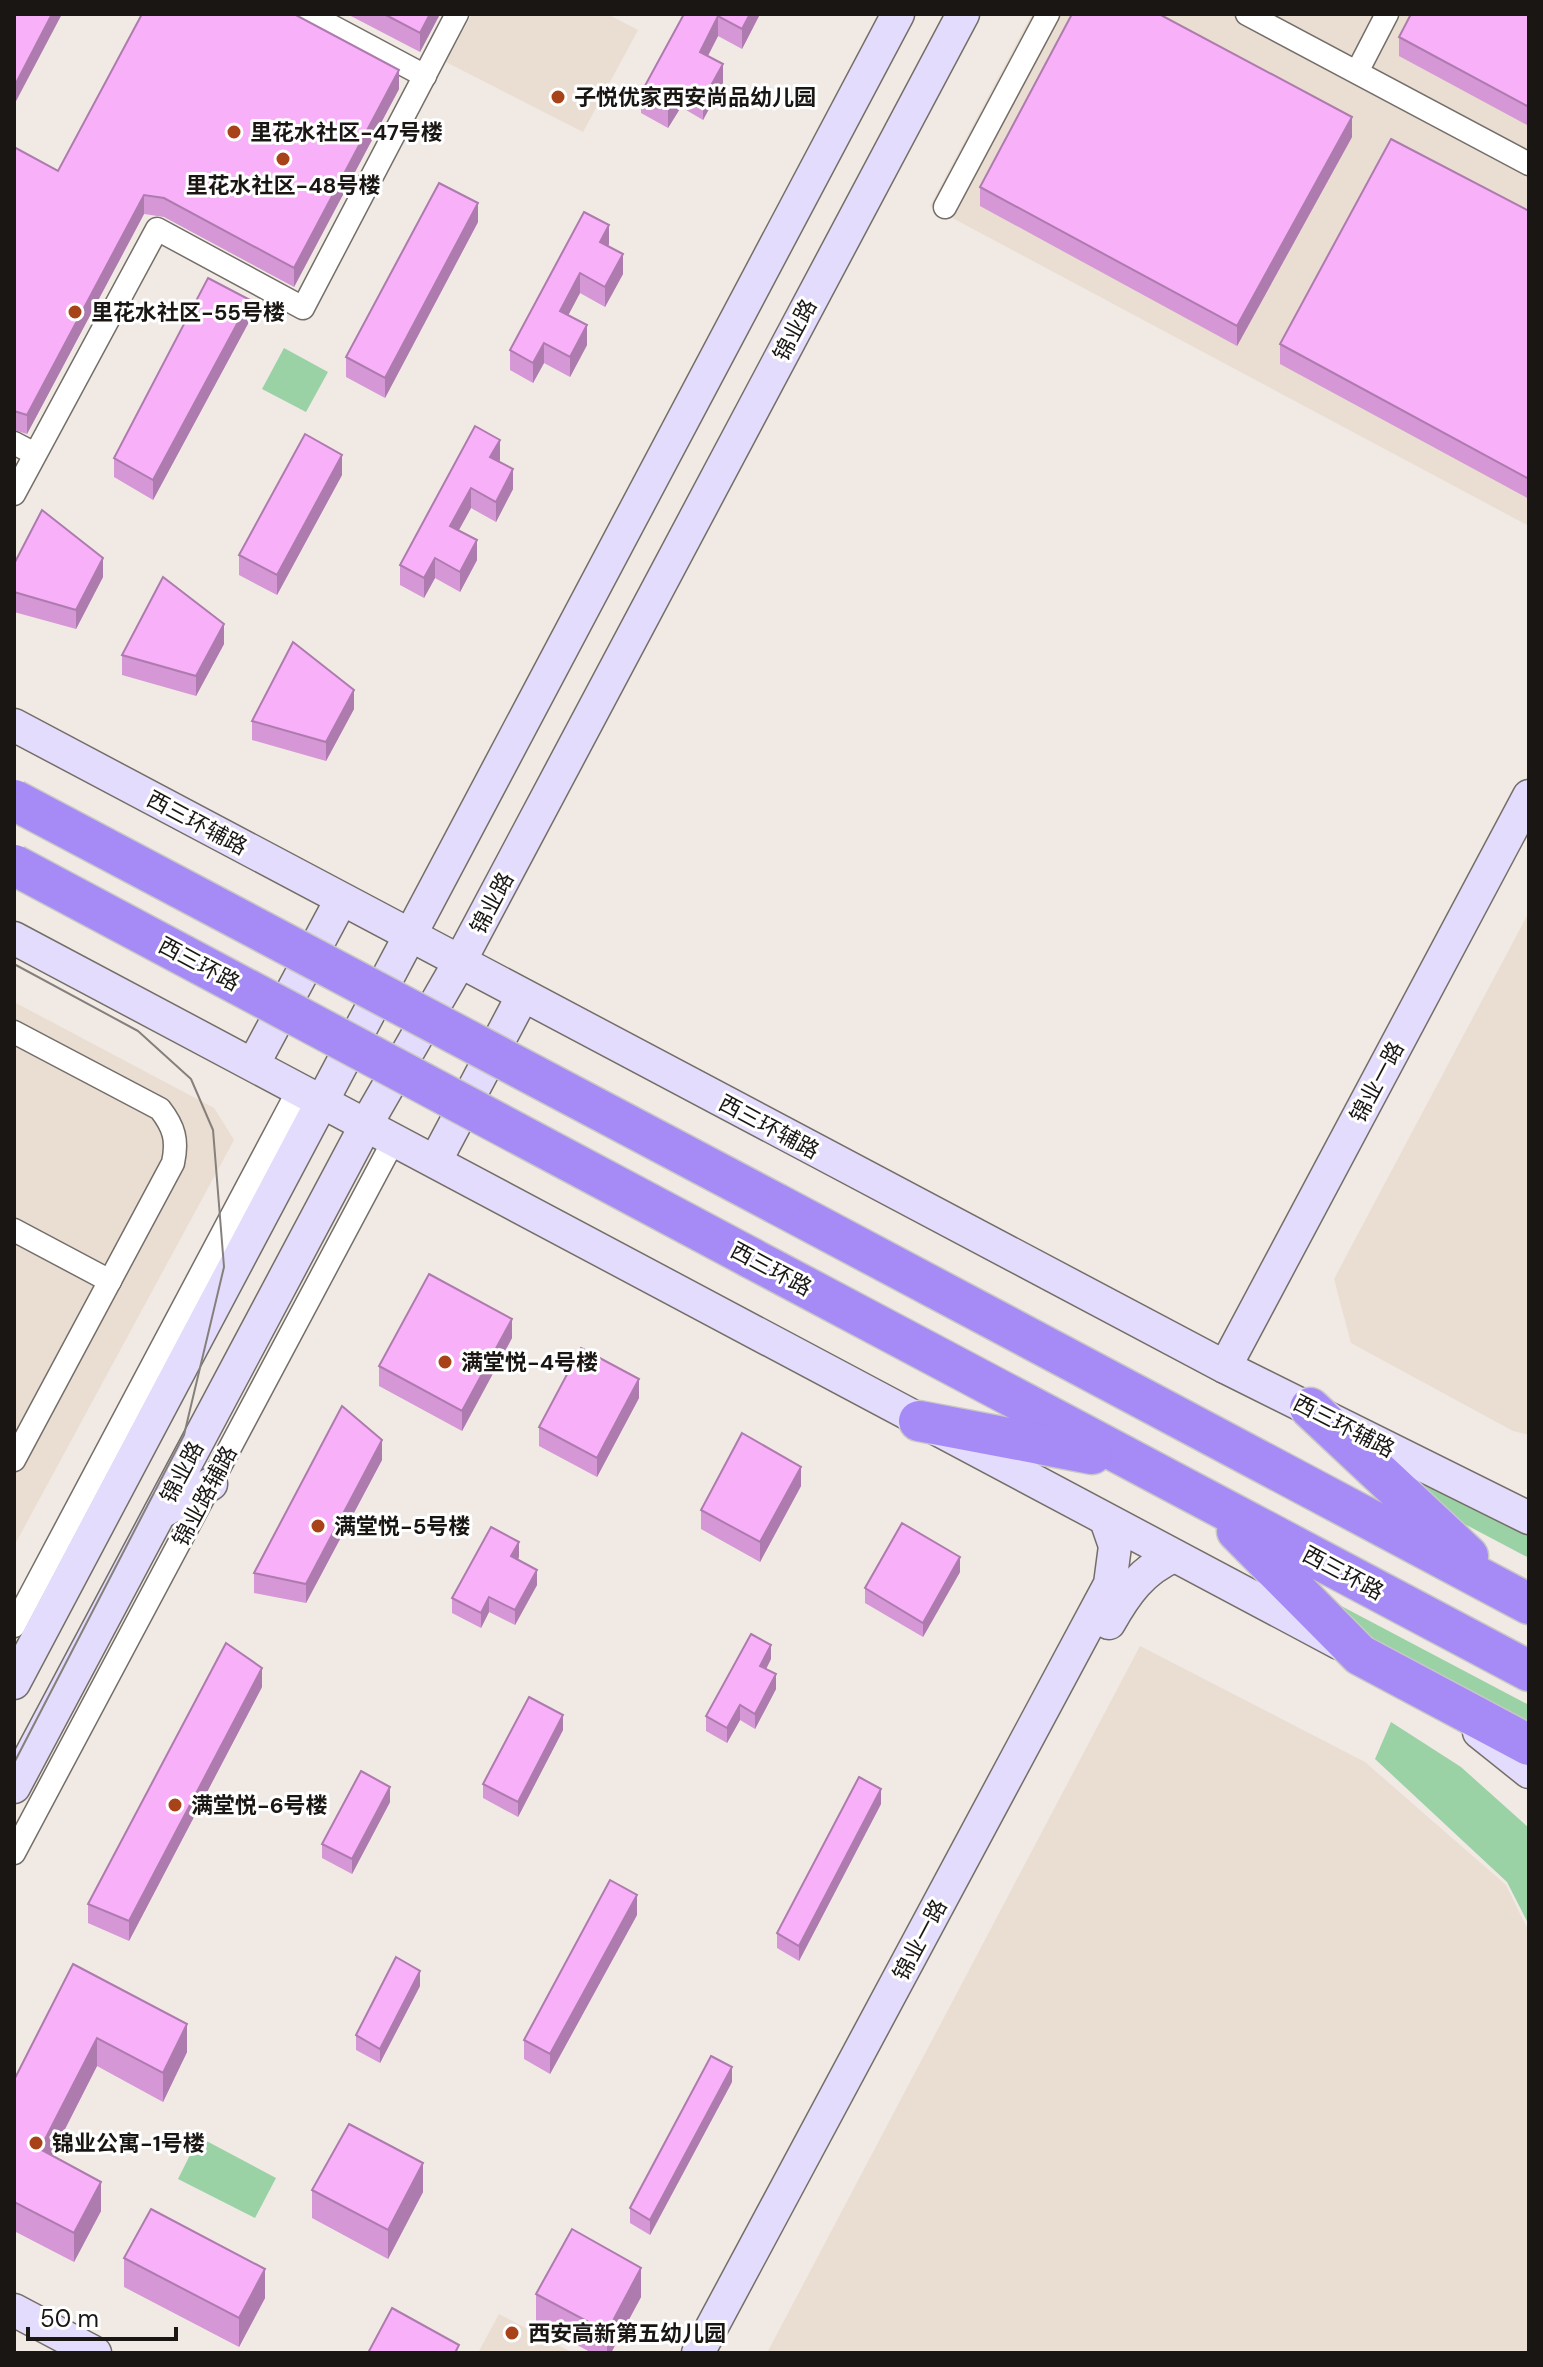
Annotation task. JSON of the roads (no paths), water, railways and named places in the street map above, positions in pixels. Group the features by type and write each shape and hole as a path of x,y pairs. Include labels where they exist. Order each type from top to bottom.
{"highway":[{"path":"14,800 1517,1598"},
{"name":"西三环路","path":"14,865 1529,1671"},
{"path":"1310,1408 1517,1598"},
{"path":"919,1421 1133,1462"},
{"path":"1209,1502 1360,1655 1529,1745"}],"main road":[{"path":"14,1683 312,1094 408,936 898,14"},
{"name":"锦业路","path":"14,1787 367,1123 459,963 963,14"},
{"name":"西三环辅路","path":"14,725 1233,1372 1529,1518"},
{"name":"锦业一路","path":"1233,1372 1529,796"},
{"name":"锦业一路","path":"1233,1372 1529,834"},
{"path":"254,1063 341,900"},
{"path":"14,938 367,1123 1360,1655"},
{"path":"436,1160 522,997"},
{"path":"160,1513 211,1484"},
{"name":"锦业一路","path":"698,2353 1110,1584 1115,1546 1106,1520"},
{"name":"锦业一路","path":"720,2353 1126,1593 1153,1565 1174,1556"},
{"path":"1423,1688 1529,1772"},
{"path":"14,2310 95,2353"},
{"path":"14,2334 50,2353"}],"street":[{"path":"309,14 425,76"},
{"path":"14,494 157,229 303,308 457,14"},
{"path":"945,207 1048,14"},
{"path":"1247,14 1529,164"},
{"path":"1357,72 1387,14"},
{"path":"14,443 35,454"},
{"path":"14,1032 160,1109 170,1122 178,1143 173,1163 14,1460"},
{"path":"17,1615 312,1094"},
{"name":"锦业路辅路","path":"14,1853 395,1138"},
{"path":"14,1230 110,1281"},
{"path":"17,1615 55,1606"}],"tram line":[{"path":"14,964 138,1031 191,1079 213,1130 224,1267 184,1435 14,1763"}],"place":[{"name":"子悦优家西安尚品幼儿园","path":"558,97"},
{"name":"里花水社区-47号楼","path":"234,132"},
{"name":"里花水社区-48号楼","path":"283,159"},
{"name":"里花水社区-55号楼","path":"75,312"},
{"name":"满堂悦-4号楼","path":"445,1362"},
{"name":"满堂悦-5号楼","path":"318,1526"},
{"name":"满堂悦-6号楼","path":"175,1805"},
{"name":"锦业公寓-1号楼","path":"36,2143"},
{"name":"西安高新第五幼儿园","path":"512,2333"}]}
